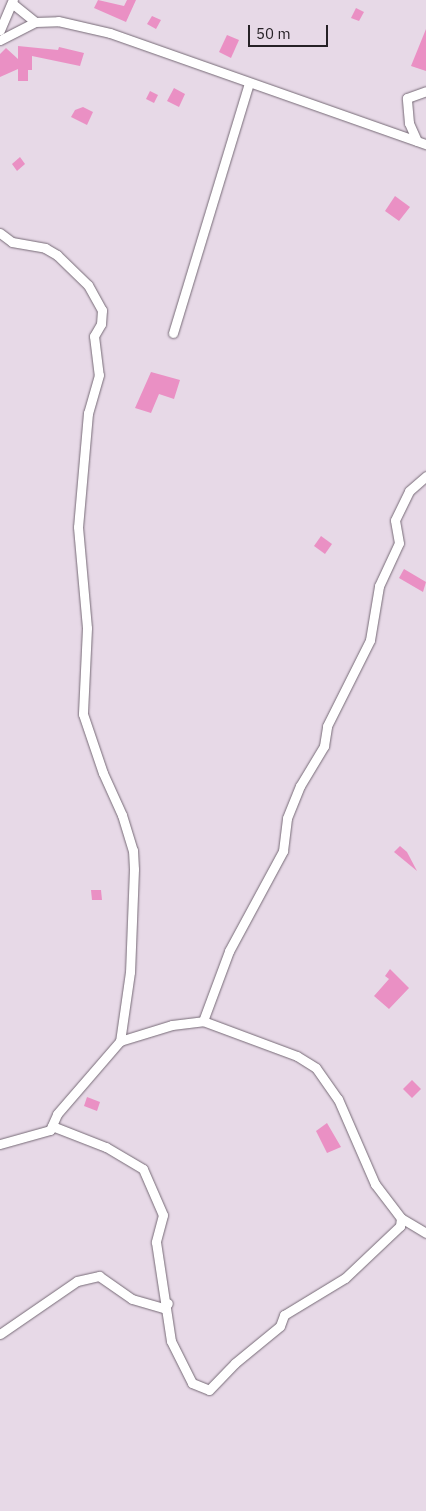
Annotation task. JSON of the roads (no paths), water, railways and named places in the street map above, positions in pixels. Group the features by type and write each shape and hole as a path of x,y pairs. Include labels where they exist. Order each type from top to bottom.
{"street":[{"path":"0,30 13,2 36,22"},
{"path":"0,40 36,22 58,21 110,33 422,142"},
{"path":"173,333 249,83"},
{"path":"422,142 409,123 408,98 426,91"},
{"path":"0,233 12,242 45,248 57,255 88,285 102,310 100,324 94,336 99,376 88,413 78,527 87,628 83,714 133,850 135,890 130,972 120,1041"},
{"path":"203,1021 229,951 282,851 287,818 300,786 324,746 327,726 370,640 379,586 398,543 395,520 409,491 426,476"},
{"path":"0,1144 45,1131 52,1126 57,1114 120,1041 172,1025 203,1021 297,1056 316,1068 338,1099 375,1184 401,1218 426,1233"},
{"path":"52,1126 106,1147 143,1169 163,1215 156,1242 168,1303 171,1341 192,1383 209,1390 235,1363 280,1326 284,1315 345,1278 400,1226 401,1218"},
{"path":"0,1334 77,1281 100,1276 132,1299 164,1308 168,1303"}]}
